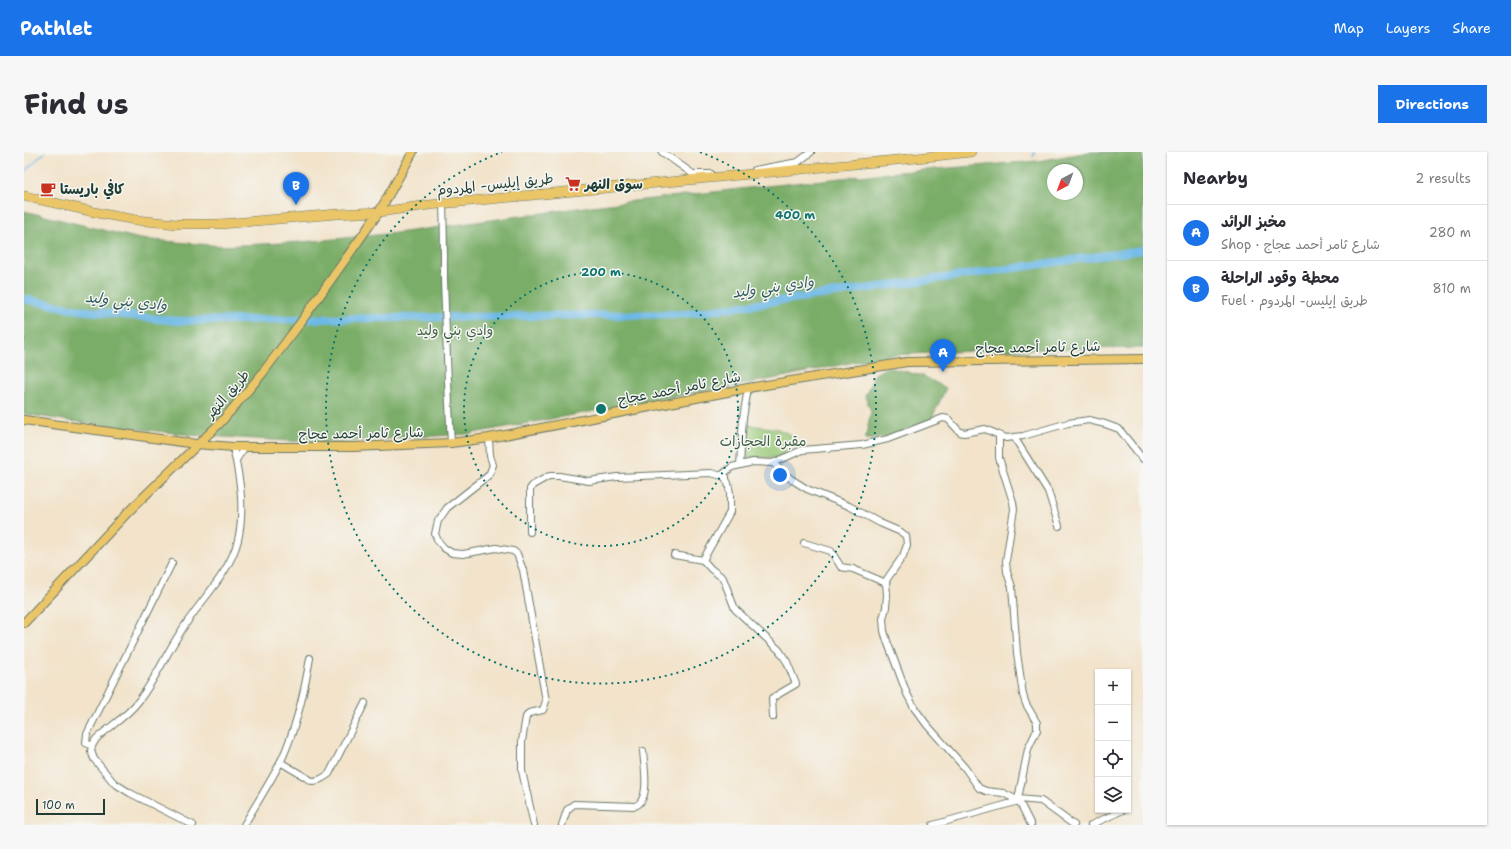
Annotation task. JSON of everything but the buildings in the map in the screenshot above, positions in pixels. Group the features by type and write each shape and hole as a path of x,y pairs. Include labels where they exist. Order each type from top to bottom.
{"highway":[{"name":"طريق إيليس- المردوم","path":"24,196 136,220 177,224 221,224 379,212 442,204 917,155 967,152"}],"main road":[{"name":"طريق النهر","path":"24,623 128,512 222,420 261,375 328,285 379,212 413,152"},
{"name":"شارع ثامر أحمد عجاج","path":"24,420 196,444 233,447 353,447 452,443 489,438 748,388 907,362 1143,359"}],"street":[{"path":"662,152 693,174 743,174 798,162 812,152"},
{"path":"442,204 444,226 447,376 452,443"},
{"path":"740,464 743,418 748,388"},
{"path":"703,560 730,512 730,497 726,477 723,474 727,469 740,464 753,462 773,463 802,450 859,446 888,439 943,418 948,419 960,432 964,433 985,429 1006,438 1023,436 1068,423 1089,420 1110,425 1119,429 1143,459"},
{"path":"999,436 999,458 1014,509 1006,561 1007,572 1012,587 1017,653 1023,695 1026,704 1037,724 1037,730 1028,748 1018,800"},
{"path":"1014,437 1048,491 1059,526"},
{"path":"489,438 490,456 493,465 489,475 447,508 438,521 435,534 438,541 444,548 452,553 463,554 496,548 513,551 517,554 523,570 546,701 546,706 543,710 529,713 526,717 522,742 522,771 534,825"},
{"path":"193,825 130,793 114,783 94,759 91,751 92,746 99,736 138,702 158,672 183,627 216,584 234,552 240,527 242,508 241,487 233,447"},
{"path":"236,460 245,447"},
{"path":"773,463 791,479 807,489 849,506 880,523 901,532 906,536 907,545 903,556 887,579 886,607 883,620 884,631 893,659 907,694 915,709 940,741 965,768 979,788 986,791 1003,793 1018,800 1031,825"},
{"path":"530,532 530,489 533,485 549,476 589,480 617,477 711,473 726,477"},
{"path":"804,543 831,551 841,567 886,583"},
{"path":"674,556 703,560 711,569 723,578 735,609 779,650 787,662 796,684 772,698 773,717"},
{"path":"92,746 86,743 87,734 172,563"},
{"path":"244,825 280,762 302,704 310,658"},
{"path":"280,762 312,781 317,781 324,778 329,774 365,703"},
{"path":"562,825 567,810 574,804 639,805 644,798 646,786 643,751"},
{"path":"938,824 1018,800 1041,801 1074,825"},
{"path":"1091,825 1117,813"}],"green space":[{"name":"وادي بني وليد","path":"1090,152 1143,152 1143,348 993,350 889,355 777,378 468,434 321,443 191,435 70,421 24,414 24,211 140,239 222,246 303,242 397,233 600,205 898,172 1038,161"},
{"path":"887,367 923,376 946,388 931,420 901,434 865,440 871,411 865,397 875,374"},
{"name":"مقبرة الحجازات","path":"749,425 778,429 791,435 782,458 744,457 746,433"}],"waterway":[{"path":"24,172 45,152"},
{"path":"1033,157 1034,152"},
{"name":"وادي بني وليد","path":"309,319 685,314 1143,250"},
{"name":"وادي بني وليد","path":"24,299 79,310 177,321 299,319"}],"place":[{"name":"سوق النهر","path":"573,184"},
{"name":"كافي باريستا","path":"48,189"},
{"name":"محطة وقود الراحلة","path":"296,205"},
{"name":"مخبز الرائد","path":"943,372"}]}
